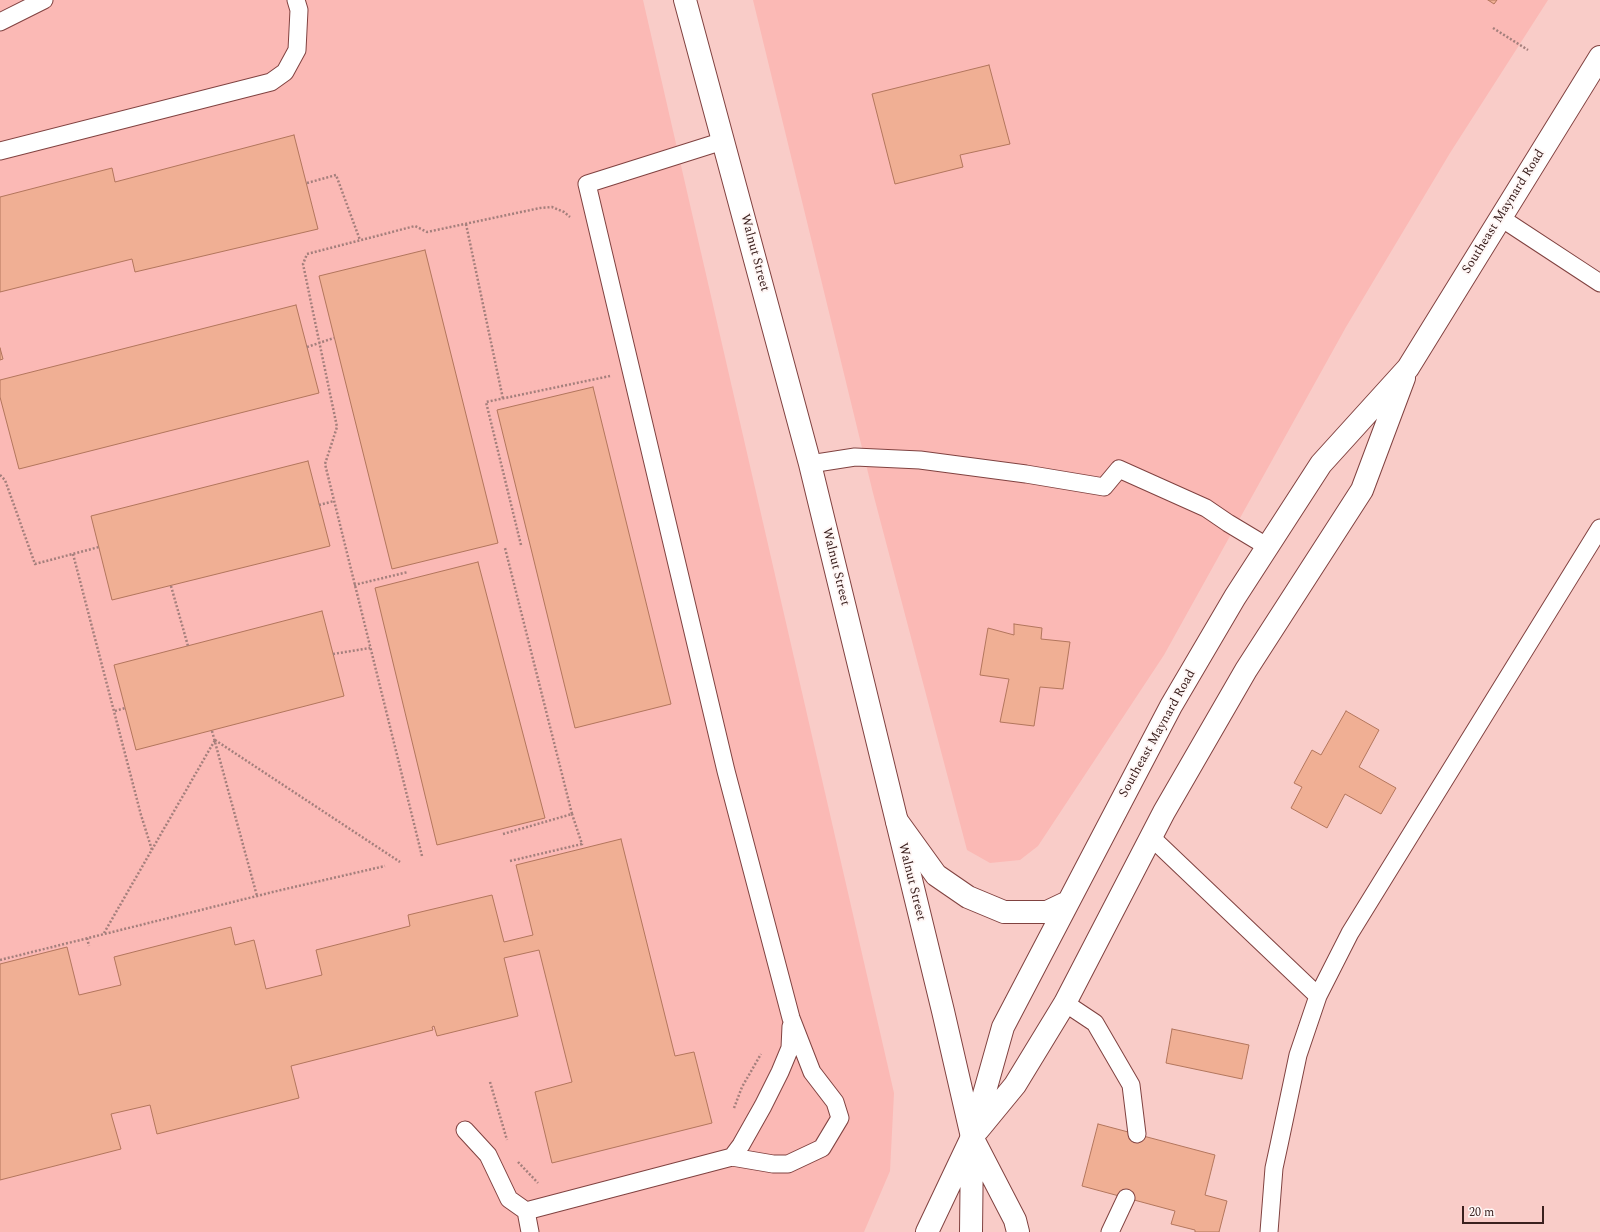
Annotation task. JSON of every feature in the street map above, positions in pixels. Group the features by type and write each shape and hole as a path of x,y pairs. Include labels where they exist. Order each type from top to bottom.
{"main road":[{"name":"Walnut Street","path":"685,0 810,464 972,1137 1015,1220 1018,1232"},
{"name":"Southeast Maynard Road","path":"927,1232 972,1137 1003,1027 1171,706 1235,597 1321,464 1408,368 1600,57"},
{"name":"Southeast Maynard Road","path":"972,1137 1015,1085 1065,1003 1151,837 1246,670 1362,490 1408,368"},
{"path":"896,821 936,875 968,897 1004,912 1047,912 1068,902"},
{"name":"Walnut Street","path":"971,1232 972,1137"}],"lane":[{"path":"0,22 44,0"},
{"path":"0,151 271,82 284,72 297,50 299,10 296,0"},
{"path":"526,1211 732,1157 774,1164 788,1164 822,1148 840,1118 835,1102 812,1072 791,1018 726,770 587,184 723,141"},
{"path":"1501,218 1600,283"},
{"path":"810,464 855,457 920,460 1026,474 1104,487 1119,469 1206,508 1268,547"},
{"path":"1269,1232 1274,1168 1278,1145 1298,1055 1318,996 1350,933 1600,528"},
{"path":"1151,837 1318,996"},
{"path":"1065,1003 1095,1023 1131,1085 1137,1134"},
{"path":"732,1157 764,1106 780,1072 790,1048 791,1018"},
{"path":"465,1130 488,1155 509,1199 526,1211 530,1232"},
{"path":"1110,1232 1126,1198"}],"path":[{"path":"1493,28 1528,50"},
{"path":"307,183 336,175 360,240"},
{"path":"422,856 324,464 337,428 303,264 307,254 415,226 427,232 540,208 552,207 564,212 573,219"},
{"path":"466,224 503,399"},
{"path":"307,346 334,338"},
{"path":"609,368 613,383"},
{"path":"521,544 486,402 611,376"},
{"path":"0,475 5,480 35,564 99,547"},
{"path":"319,505 334,501"},
{"path":"506,548 572,814 582,844 510,861"},
{"path":"73,554 141,815 152,850"},
{"path":"354,585 408,572"},
{"path":"171,586 188,646"},
{"path":"333,654 370,648"},
{"path":"115,711 125,708"},
{"path":"212,731 257,896"},
{"path":"104,934 215,740"},
{"path":"215,740 400,862"},
{"path":"503,834 572,814"},
{"path":"0,960 257,896 385,866"},
{"path":"87,938 89,946"},
{"path":"731,1115 742,1087 763,1050"},
{"path":"490,1082 508,1145"},
{"path":"515,1158 536,1182 540,1184"}],"shaded area":[{"path":"0,0 643,0 894,1093 890,1171 864,1232 0,1232"},
{"path":"753,0 1548,0 1450,153 1346,327 1164,655 1038,846 1020,860 990,863 967,850 873,493"}],"building":[{"path":"1488,0 1497,0 1494,4"},
{"path":"989,65 1010,144 960,155 963,167 895,184 872,94"},
{"path":"294,135 318,229 135,272 132,259 0,292 0,197 112,168 115,182"},
{"path":"425,250 498,543 392,569 319,276"},
{"path":"296,305 319,393 19,469 0,397 0,380"},
{"path":"0,348 3,359 0,360"},
{"path":"593,387 671,704 575,728 497,410"},
{"path":"308,461 330,546 112,600 91,516"},
{"path":"478,562 545,818 437,845 375,588"},
{"path":"322,611 344,696 136,750 114,665"},
{"path":"1014,624 1042,628 1041,639 1070,642 1063,689 1040,687 1034,726 1000,722 1009,679 980,675 988,628 1014,635"},
{"path":"1346,711 1379,730 1359,767 1396,788 1381,814 1345,794 1327,828 1291,808 1302,787 1294,783 1312,750 1321,755"},
{"path":"621,839 675,1056 694,1052 712,1123 552,1163 535,1092 572,1082 539,950 504,958 518,1016 437,1036 434,1026 432,1027 433,1030 291,1066 299,1098 157,1134 150,1105 111,1114 121,1149 0,1180 0,964 67,947 79,995 121,985 114,957 231,927 235,945 254,940 266,989 322,975 316,950 410,926 408,915 492,895 504,942 533,935 516,865"},
{"path":"1172,1029 1249,1045 1242,1079 1166,1063"},
{"path":"1098,1124 1215,1155 1205,1195 1227,1201 1219,1232 1195,1232 1195,1230 1171,1224 1175,1211 1082,1186"}]}
